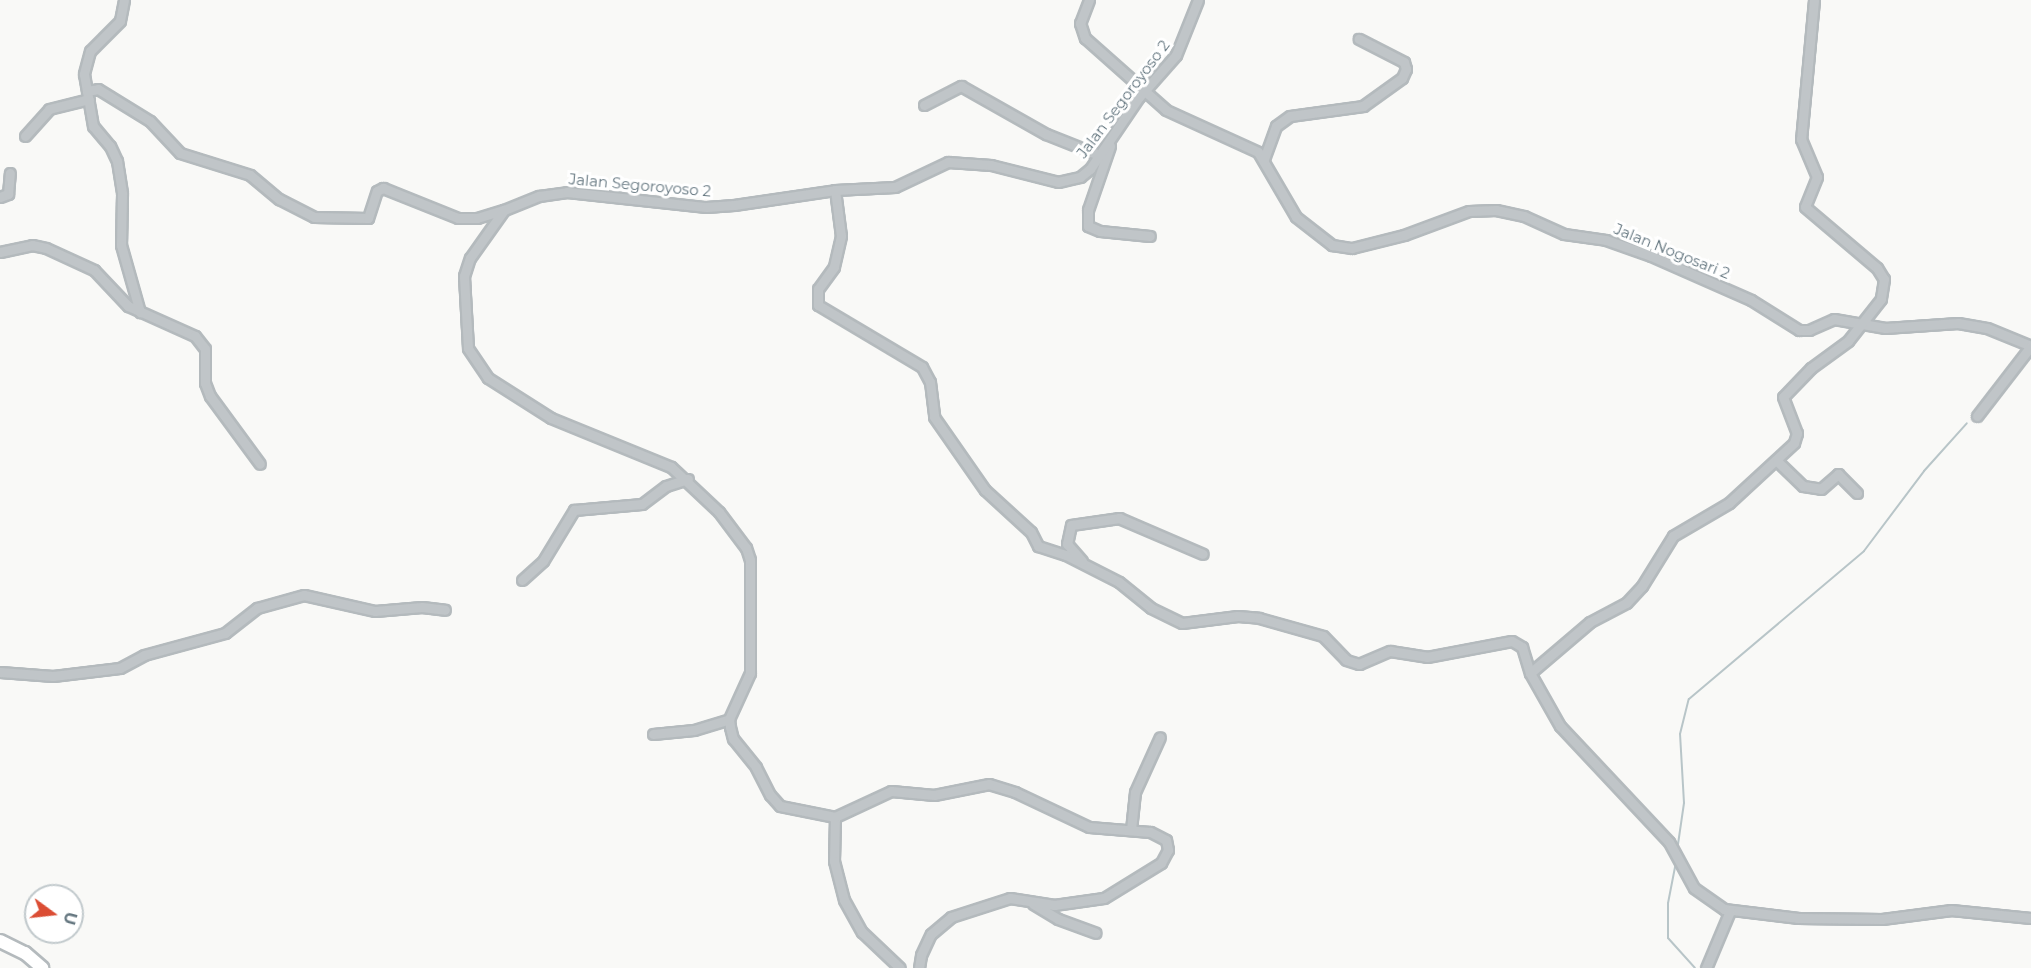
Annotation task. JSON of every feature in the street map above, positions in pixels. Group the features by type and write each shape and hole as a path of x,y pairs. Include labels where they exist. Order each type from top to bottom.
{"main road":[{"path":"0,941 25,953 42,968"}],"street":[{"path":"124,0 120,21 86,58 93,126 110,146 117,161 122,194 121,245 140,312"},
{"name":"Jalan Nogosari 2","path":"1089,0 1082,14 1080,30 1143,93 1166,111 1246,144 1264,159 1296,217 1323,240 1342,248 1404,236 1469,211 1496,210 1524,216 1564,234 1606,240 1651,256 1751,300 1799,330 1809,330 1834,319 1863,326 1900,328 1958,323 1987,328 2031,346"},
{"name":"Jalan Segoroyoso 2","path":"88,95 98,89 150,122 180,153 250,175 279,199 314,217 368,218 377,191 383,188 458,218 477,218 539,196 567,192 706,207 835,190 895,187 948,162 991,165 1037,178 1067,181 1085,174 1143,93 1176,55 1198,0"},
{"path":"1530,673 1590,622 1634,596 1665,546 1682,528 1729,503 1777,461 1797,436 1783,397 1863,326 1881,299 1884,279 1839,232 1805,207 1817,177 1801,139 1814,0"},
{"path":"1264,159 1276,126 1290,116 1363,106 1402,78 1406,69 1404,62 1359,39"},
{"path":"924,105 961,86 1035,129 1099,155"},
{"path":"25,136 45,111 88,95"},
{"path":"1114,133 1086,219 1088,226 1100,231 1150,236"},
{"path":"0,197 8,194 10,173"},
{"path":"835,190 841,236 834,267 818,289 818,305 922,367 930,382 934,417 985,490 1031,532 1038,546 1066,555 1089,569 1119,582 1151,608 1176,621 1259,618 1323,636 1352,663 1365,663 1390,651 1436,656 1512,641 1522,647 1530,673 1560,726 1669,842 1694,888 1730,911 1798,918 1881,919 1952,910 2031,918"},
{"path":"504,210 470,258 464,276 464,315 473,361 488,378 551,418 671,467 688,479 719,512 746,548 750,560 750,673 729,719 733,739 756,766 770,795 780,806 835,817 891,791 934,795 989,784 1015,792 1089,826 1158,835 1168,844 1161,863 1146,875 1104,898 1054,905 1026,900 996,900 951,917 932,934 921,955 919,968"},
{"path":"0,251 32,245 46,248 94,270 120,299 140,312 202,341 207,389 260,464"},
{"path":"1977,416 2031,346"},
{"path":"1777,461 1803,486 1821,489 1838,474 1857,493"},
{"path":"522,580 543,561 574,510 642,504 666,486 688,479"},
{"path":"1089,569 1067,544 1071,525 1119,518 1203,554"},
{"path":"0,672 53,676 120,668 135,657 225,633 257,608 304,595 375,611 422,607 445,610"},
{"path":"653,734 694,730 729,719"},
{"path":"1131,830 1135,792 1160,737"},
{"path":"835,817 834,861 844,900 862,932 900,968"},
{"path":"1026,900 1058,920 1096,933"},
{"path":"1706,968 1730,911"}],"waterway":[{"path":"1677,851 1684,803 1680,734 1689,699 1864,551 1924,471 1967,423"},
{"path":"1676,862 1668,903 1668,938 1695,968"}]}
